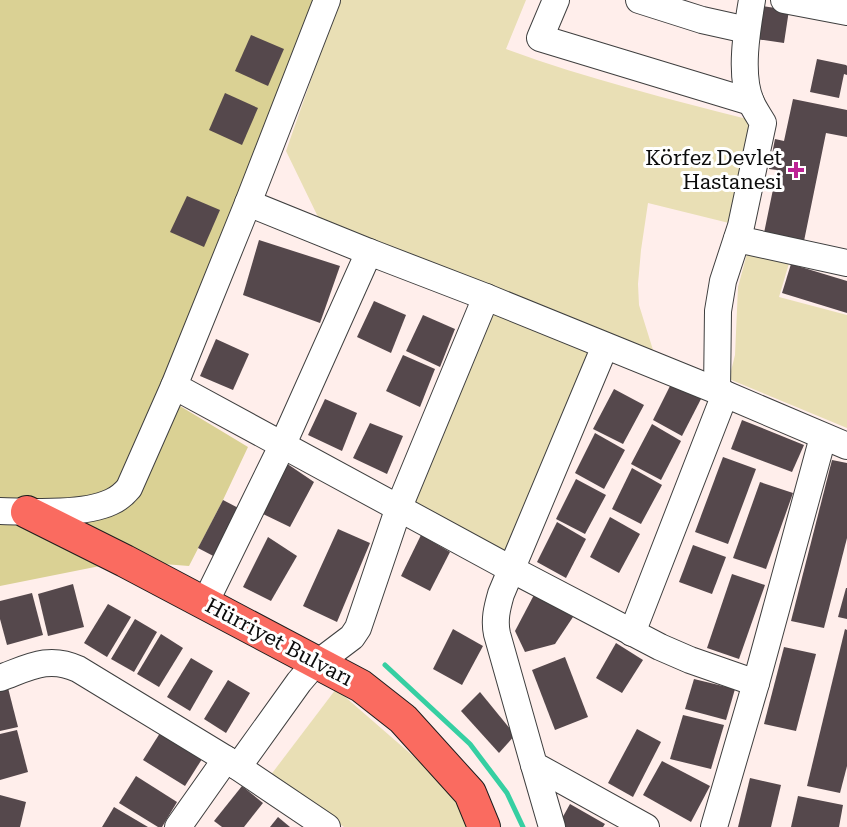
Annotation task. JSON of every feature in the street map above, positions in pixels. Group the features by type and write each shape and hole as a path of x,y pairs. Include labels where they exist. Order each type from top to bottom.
{"main road":[{"name":"Hürriyet Bulvarı","path":"61,511 209,596 326,657 375,673 415,703 462,759 485,794 500,827"},
{"name":"Hürriyet Bulvarı","path":"13,512 209,596"},
{"name":"Hürriyet Bulvarı","path":"326,657 403,719 470,793 484,827"}],"street":[{"path":"13,512 86,510 110,503 129,488 174,386 327,0"},
{"path":"556,0 540,39 751,102"},
{"path":"639,0 702,20 747,30"},
{"path":"632,633 721,392 717,336 718,311 723,281 741,226 763,123 751,102 746,83 747,30 752,0"},
{"path":"784,0 838,7"},
{"path":"248,203 721,392 847,446"},
{"path":"737,239 847,263"},
{"path":"209,596 283,444 369,252"},
{"path":"178,827 299,682 352,637 358,628 399,507 486,297"},
{"path":"552,827 495,624 496,613 511,568 605,345"},
{"path":"174,386 632,633 690,660 756,683"},
{"path":"714,827 824,437"},
{"path":"0,678 41,664 55,662 78,669 232,763 327,827"},
{"path":"534,765 646,827"}],"shaded area":[{"path":"0,0 315,0 165,397 248,447 189,566 125,561 0,586"},
{"path":"339,0 526,0 506,49 596,79 751,120 733,224 648,203 638,284 639,305 653,350 320,221 286,151"},
{"path":"748,250 790,260 779,297 847,315 847,428 729,379 735,355 738,287"},
{"path":"486,297 605,346 511,569 399,507"},
{"path":"336,689 458,795 472,827 344,827 270,776"}],"building":[{"path":"762,6 789,10 784,43 756,39"},
{"path":"251,35 284,49 268,86 235,71"},
{"path":"817,59 847,66 847,75 844,74 839,98 810,92"},
{"path":"225,93 258,108 242,145 209,130"},
{"name":"Körfez Devlet Hastanesi","path":"793,99 847,110 847,137 826,133 804,241 764,233 777,170 769,169 775,139 784,141"},
{"path":"187,196 220,210 204,247 170,232"},
{"path":"259,240 340,266 320,323 243,295"},
{"path":"791,264 847,281 847,313 782,293"},
{"path":"374,301 406,315 391,353 357,337"},
{"path":"423,315 455,329 440,367 406,351"},
{"path":"216,339 249,354 233,390 200,376"},
{"path":"403,355 435,369 420,407 386,391"},
{"path":"673,380 702,397 682,436 653,420"},
{"path":"614,389 644,405 623,444 593,429"},
{"path":"325,399 357,413 342,451 308,435"},
{"path":"742,420 804,445 792,472 731,449"},
{"path":"370,423 403,436 387,474 353,458"},
{"path":"652,424 681,441 661,480 631,464"},
{"path":"595,433 625,450 604,489 575,473"},
{"path":"723,457 756,469 728,544 695,532"},
{"path":"832,460 847,463 847,538 824,628 791,621"},
{"path":"286,463 314,482 290,527 261,513"},
{"path":"632,468 662,485 641,524 612,509"},
{"path":"576,479 606,495 585,534 556,519"},
{"path":"760,482 793,493 766,569 733,558"},
{"path":"223,500 246,512 221,560 198,548"},
{"path":"610,517 640,534 619,573 590,557"},
{"path":"557,522 586,539 566,578 537,562"},
{"path":"338,529 370,543 337,622 303,606"},
{"path":"421,535 450,552 430,591 401,576"},
{"path":"268,537 297,556 271,601 243,587"},
{"path":"693,545 726,557 712,594 679,582"},
{"path":"732,574 765,585 739,659 707,648"},
{"path":"73,584 84,627 48,636 38,594"},
{"path":"847,588 847,619 838,617"},
{"path":"32,593 43,635 7,645 0,619 0,601"},
{"path":"535,593 573,617 555,644 525,652 515,631"},
{"path":"108,604 131,617 107,657 84,643"},
{"path":"135,619 157,632 134,672 111,659"},
{"path":"453,629 483,646 462,685 433,669"},
{"path":"845,629 847,630 847,766 840,793 807,786"},
{"path":"161,634 183,648 159,687 137,674"},
{"path":"616,643 643,660 622,693 596,678"},
{"path":"784,647 816,654 796,731 764,724"},
{"path":"565,657 588,717 555,730 532,670"},
{"path":"191,658 213,671 190,711 167,697"},
{"path":"694,679 735,689 726,720 685,709"},
{"path":"228,680 250,693 226,733 204,719"},
{"path":"7,684 18,727 0,731 0,686"},
{"path":"480,692 515,735 499,753 461,711"},
{"path":"683,715 724,725 711,769 670,759"},
{"path":"637,729 661,742 633,797 608,783"},
{"path":"17,730 28,772 0,780 0,734"},
{"path":"160,733 202,759 185,786 143,760"},
{"path":"662,761 710,786 691,822 643,795"},
{"path":"136,776 177,802 162,827 158,827 119,803"},
{"path":"750,778 781,785 771,827 738,827"},
{"path":"242,786 263,803 244,827 222,827 214,821"},
{"path":"0,795 26,802 20,827 0,827"},
{"path":"798,796 843,805 839,827 791,827"},
{"path":"570,804 605,824 603,827 561,827 560,822"},
{"path":"114,807 148,827 102,827"},
{"path":"278,817 290,827 270,827"}],"waterway":[{"path":"385,665 470,744 507,793 523,827"}],"place":[{"name":"Körfez Devlet Hastanesi","path":"796,170"}]}
